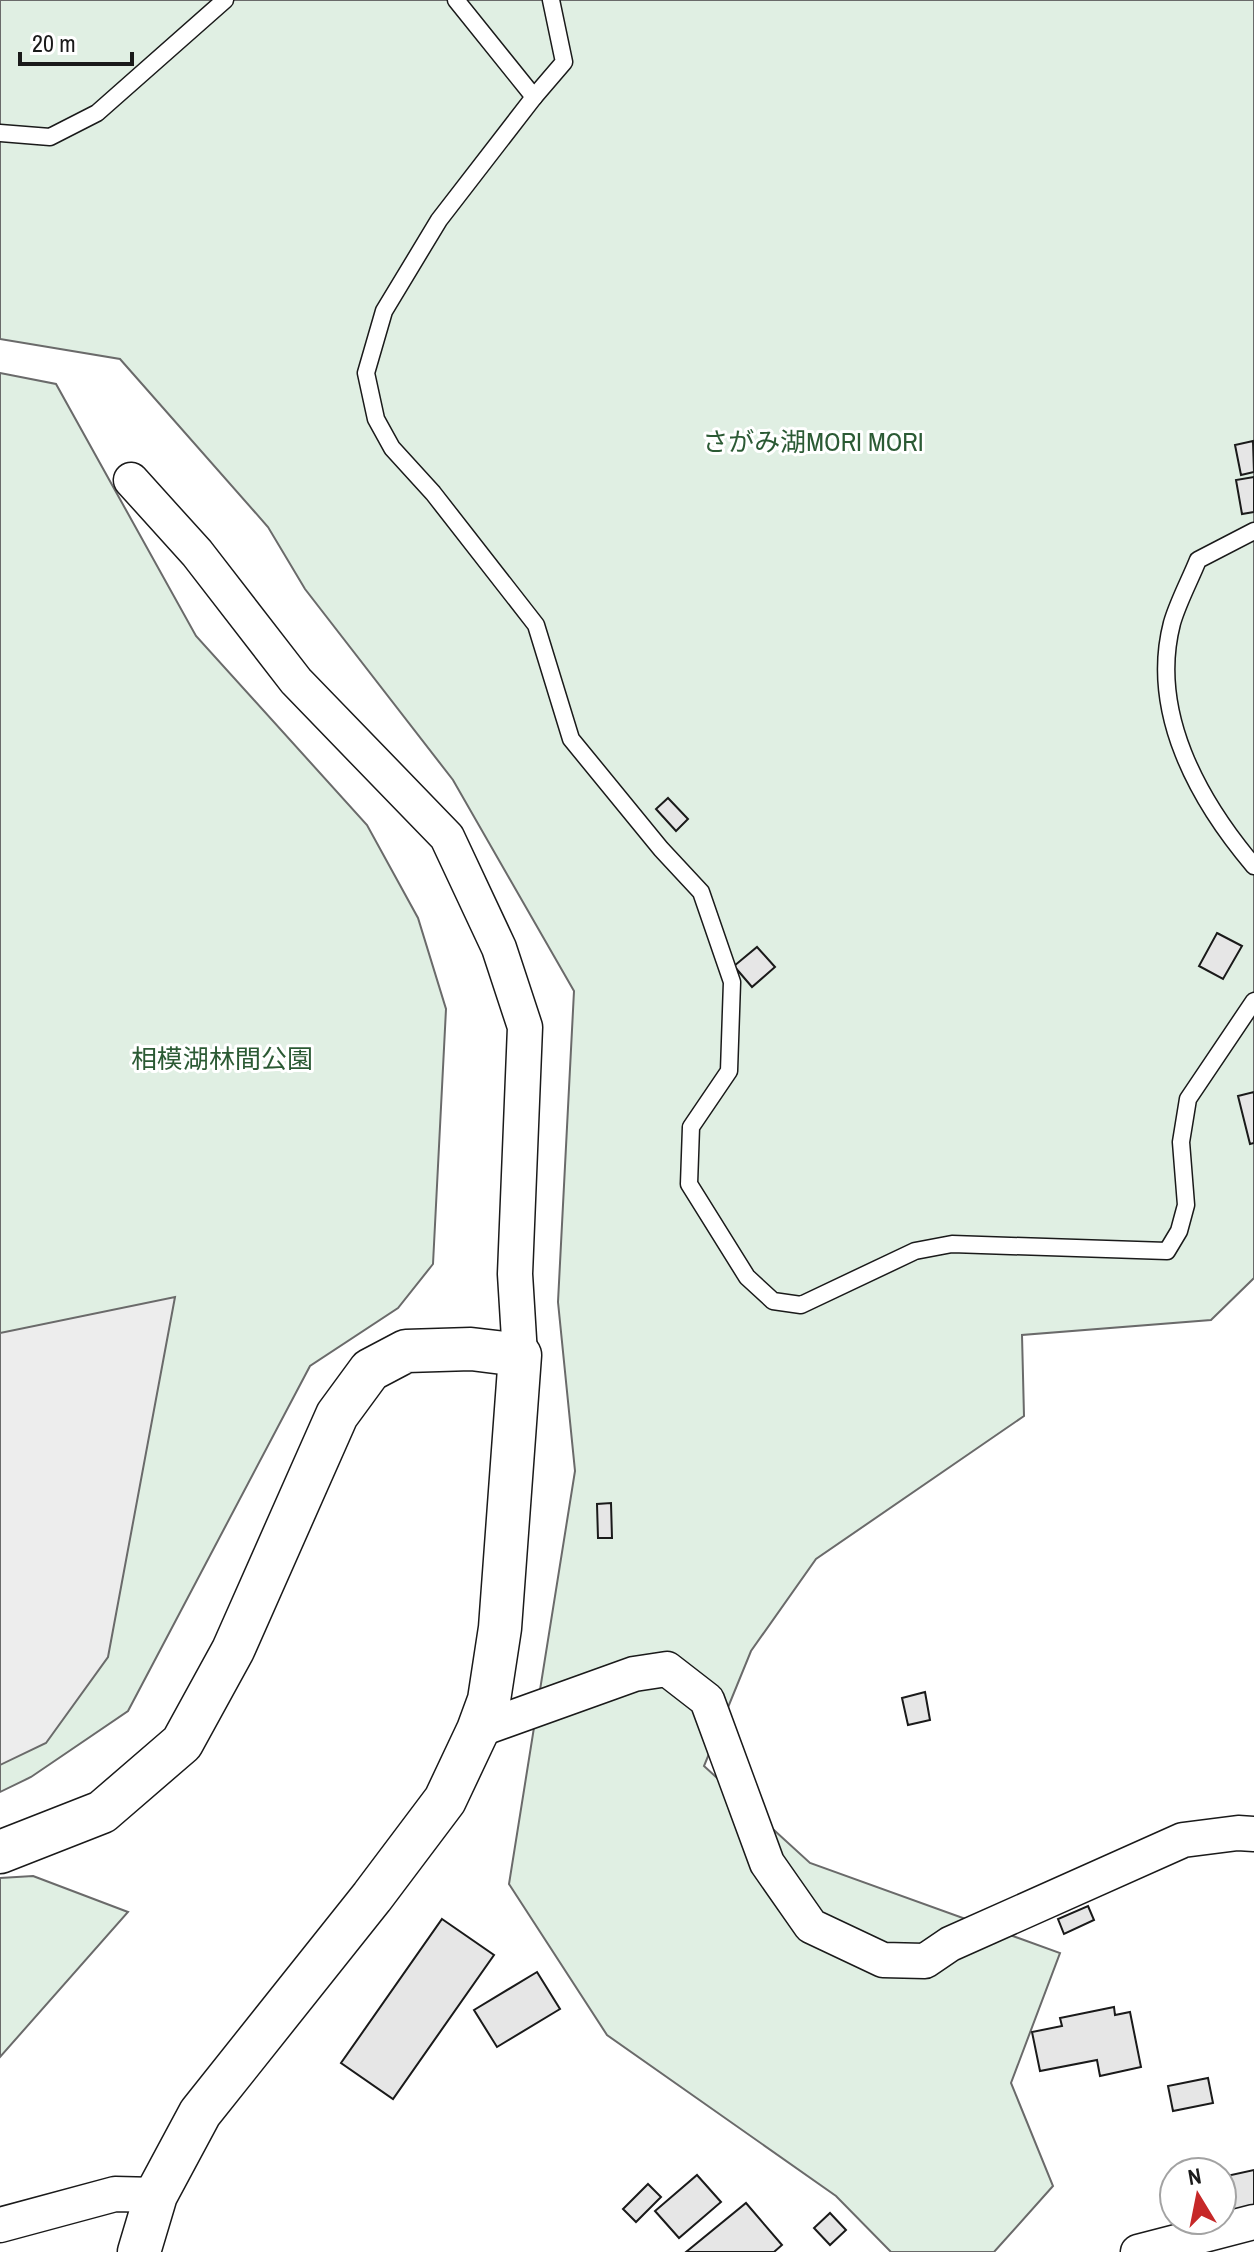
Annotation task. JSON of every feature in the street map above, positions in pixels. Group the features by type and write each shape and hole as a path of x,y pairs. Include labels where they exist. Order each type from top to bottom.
{"street":[{"path":"131,480 197,553 296,681 447,837 499,948 525,1027 515,1274 520,1355 500,1628 489,1700 445,1800 200,2113 156,2195 139,2252"},
{"path":"0,1852 102,1812 182,1743 233,1650 337,1415 370,1370 406,1351 471,1349 520,1355"},
{"path":"478,1730 634,1674 667,1669 707,1700 767,1863 811,1926 883,1960 925,1961 950,1944 1183,1840 1254,1834"},
{"path":"0,2225 115,2194 156,2195"},
{"path":"1138,2252 1254,2222"}],"lane":[{"path":"0,133 50,137 97,113 225,0"},
{"path":"456,0 534,97"},
{"path":"551,0 564,62 439,220 384,311 366,373 376,419 392,448 433,493 536,625 571,739 661,849 701,892 732,982 729,1071 691,1127 689,1184 747,1277 773,1301 801,1305 915,1251 952,1244 1167,1251 1179,1231 1186,1205 1181,1142 1188,1099 1254,1001"},
{"path":"1254,531 1198,560 1172,623 1165,689 1183,755 1219,824 1254,866"}],"green space":[{"name":"さがみ湖MORI MORI","path":"0,0 1254,0 1254,1278 1211,1320 1022,1335 1024,1416 816,1559 751,1651 704,1766 810,1863 1060,1953 1011,2083 1053,2186 994,2252 891,2252 836,2196 607,2035 509,1884 575,1471 558,1302 574,991 453,780 305,589 268,527 120,359 0,339"},
{"name":"相模湖林間公園","path":"0,373 56,384 196,636 367,825 418,918 446,1009 433,1264 398,1308 310,1366 128,1711 31,1777 0,1792"},
{"path":"33,1876 128,1912 0,2057 0,1878"}],"shaded area":[{"path":"175,1297 108,1657 46,1743 0,1765 0,1333"}],"building":[{"path":"1253,441 1254,472 1241,475 1235,445"},
{"path":"1254,477 1254,512 1242,514 1236,480"},
{"path":"668,798 688,819 676,831 656,809"},
{"path":"1217,933 1242,946 1223,979 1199,966"},
{"path":"757,947 775,967 752,987 734,966"},
{"path":"1254,1092 1254,1143 1250,1144 1238,1096"},
{"path":"611,1503 612,1538 598,1538 597,1504"},
{"path":"925,1692 930,1720 908,1725 902,1698"},
{"path":"1088,1906 1094,1920 1064,1934 1058,1919"},
{"path":"442,1919 494,1955 393,2099 341,2063"},
{"path":"537,1972 560,2009 497,2047 474,2010"},
{"path":"1114,2007 1115,2015 1130,2012 1141,2067 1100,2076 1097,2060 1040,2071 1032,2032 1062,2026 1060,2018"},
{"path":"1208,2078 1213,2103 1173,2111 1168,2086"},
{"path":"1254,2170 1254,2210 1238,2213 1238,2174"},
{"path":"697,2175 721,2202 679,2238 655,2211"},
{"path":"648,2184 661,2197 636,2222 623,2209"},
{"path":"746,2203 782,2245 774,2252 686,2252"},
{"path":"830,2213 846,2230 830,2245 814,2228"}]}
